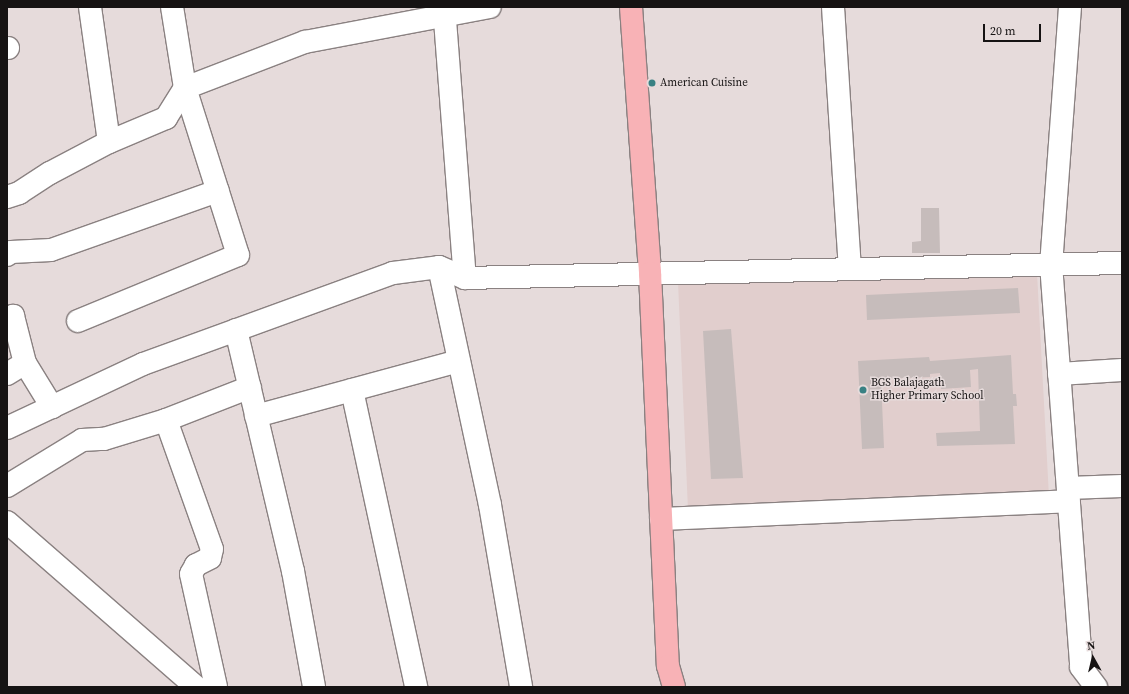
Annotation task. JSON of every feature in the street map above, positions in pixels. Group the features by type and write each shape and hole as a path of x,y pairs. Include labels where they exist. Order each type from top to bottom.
{"main road":[{"path":"631,7 650,273 668,666 674,687"}],"street":[{"path":"90,7 109,142"},
{"path":"78,321 238,255 185,88 172,7"},
{"path":"7,197 19,193 50,173 109,142 166,118 185,88 305,42 444,11 490,7"},
{"path":"833,7 850,268"},
{"path":"1070,7 1051,264 1081,667 1096,687"},
{"path":"444,11 465,278"},
{"path":"7,254 11,252 51,250 218,191"},
{"path":"7,428 143,364 393,273 439,267 465,278 850,268 1122,263"},
{"path":"439,267 490,505 521,687"},
{"path":"7,319 13,316 16,368 52,407"},
{"path":"236,330 293,571 314,687"},
{"path":"256,416 459,361"},
{"path":"1059,374 1122,370"},
{"path":"7,486 82,440 104,439 166,420 250,388"},
{"path":"352,390 416,687"},
{"path":"166,420 212,549 210,558 196,565 191,574 216,687"},
{"path":"661,519 1068,495 1122,486"},
{"path":"7,522 196,687"}],"shaded area":[{"name":"BGS Balajagath Higher Primary School","path":"1037,273 1049,497 688,510 678,282"}],"building":[{"path":"921,208 939,208 940,253 912,253 912,242 921,241"},
{"path":"1018,288 1020,313 867,320 866,295"},
{"path":"731,329 743,478 711,479 703,331"},
{"path":"1011,355 1013,394 1016,394 1017,406 1013,406 1015,444 937,446 936,433 980,431 978,369 970,370 971,387 941,389 940,373 930,374 930,377 881,379 884,448 862,449 858,361 929,357 930,361"}],"place":[{"name":"American Cuisine","path":"652,83"},
{"name":"BGS Balajagath Higher Primary School","path":"863,390"}]}
